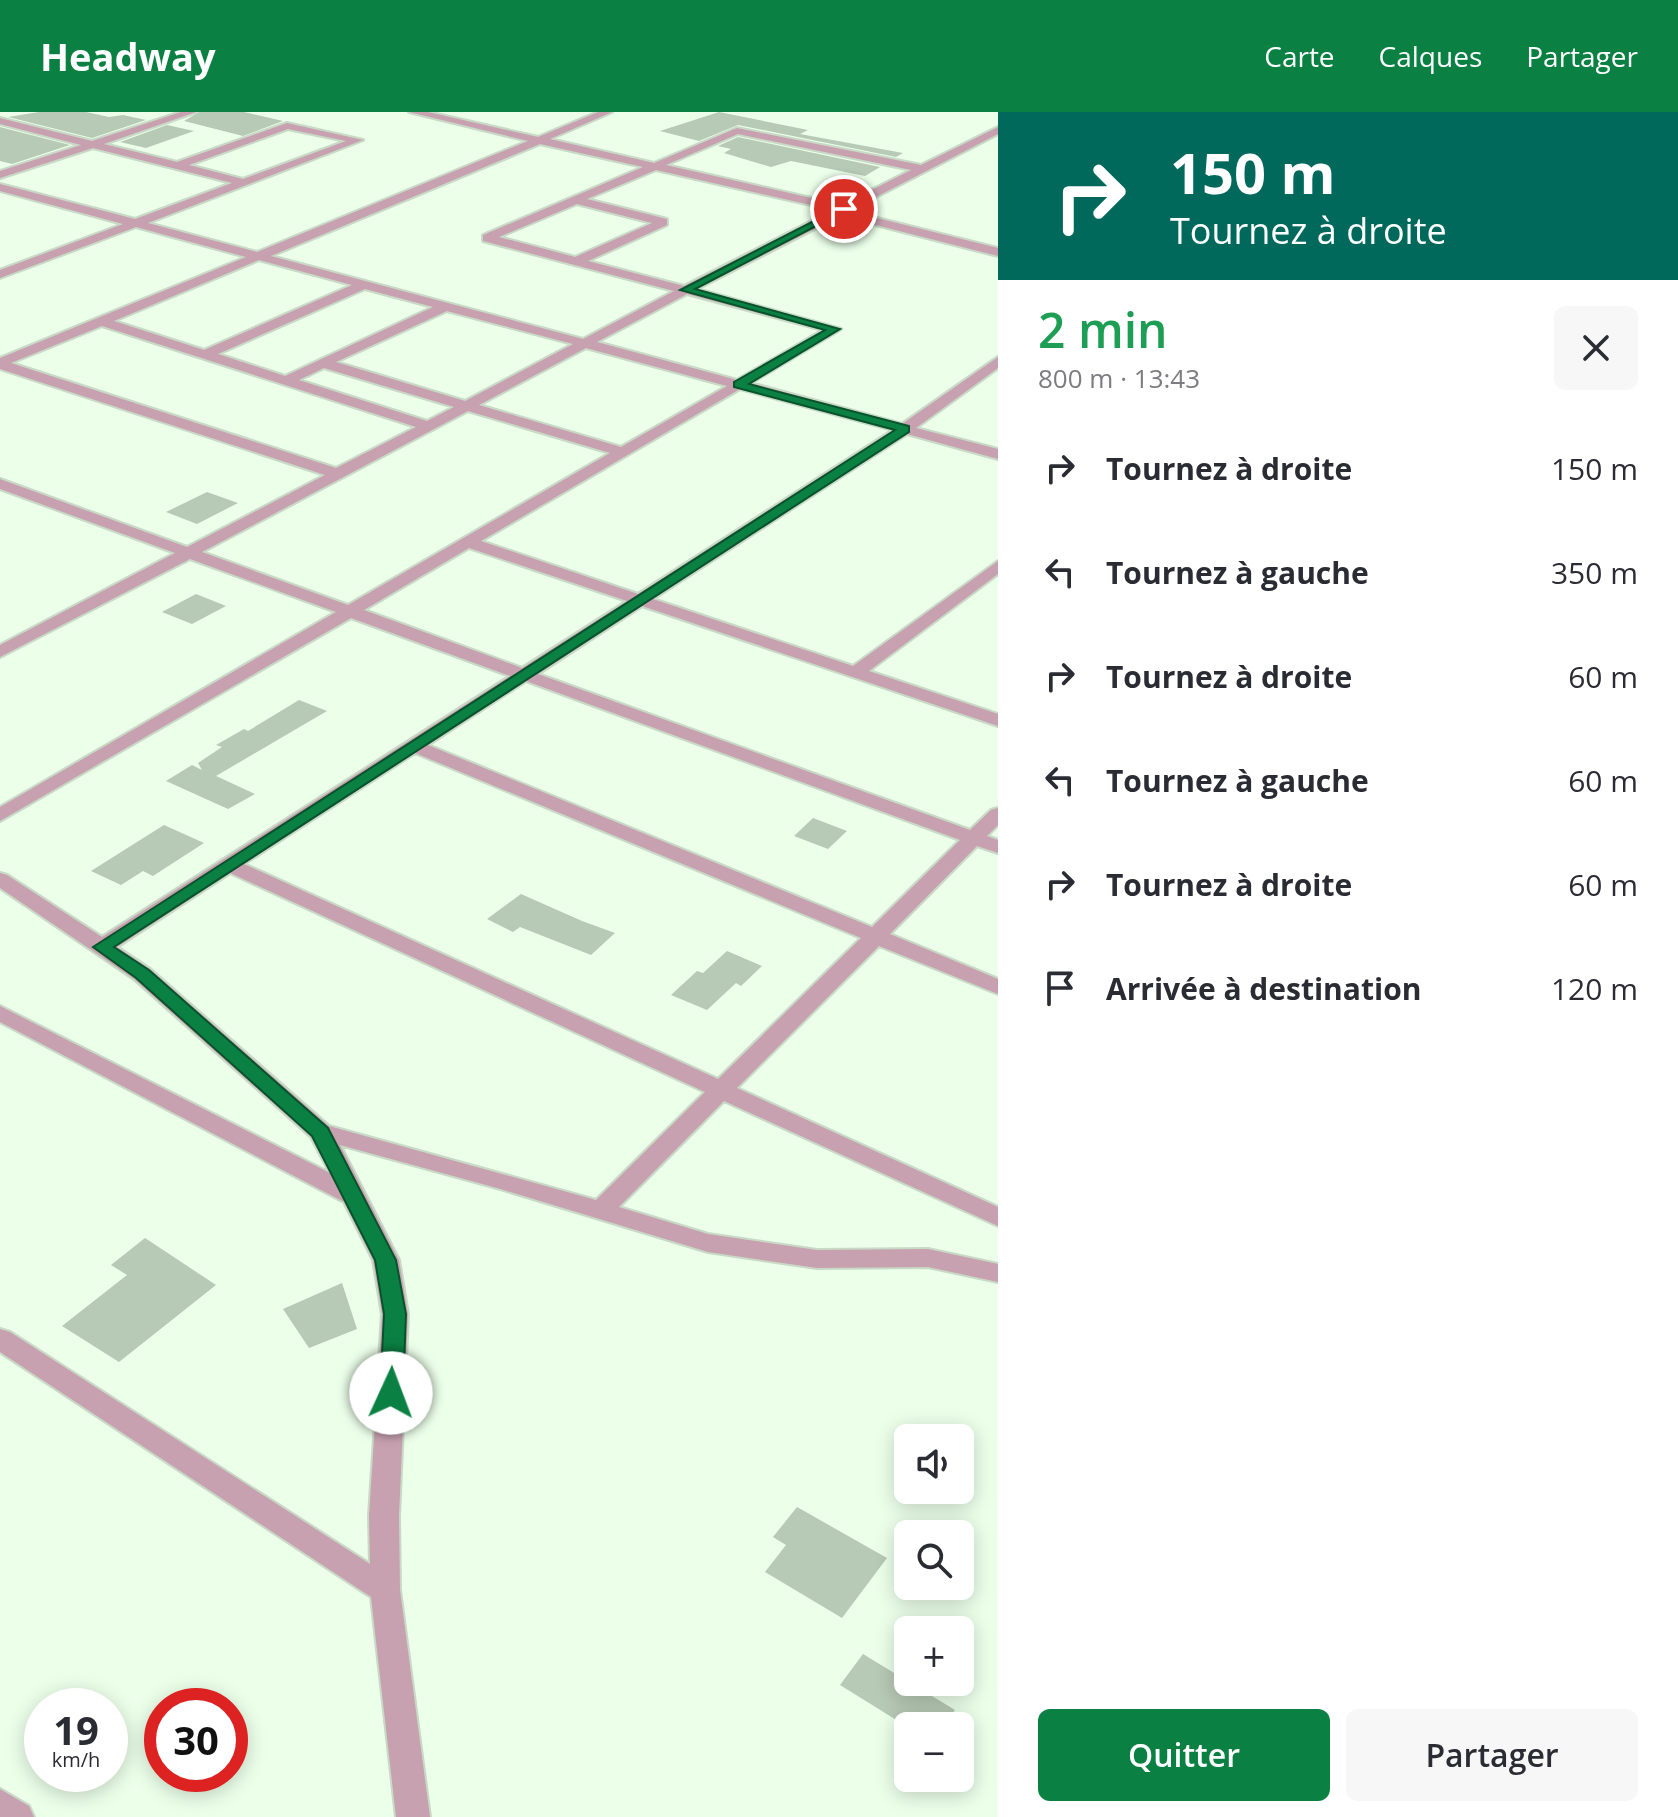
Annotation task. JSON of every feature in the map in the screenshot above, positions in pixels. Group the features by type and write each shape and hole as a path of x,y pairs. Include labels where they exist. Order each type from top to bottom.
{"street":[{"path":"160,112 178,116"},
{"path":"0,175 191,112"},
{"path":"414,112 658,166 998,252"},
{"path":"0,363 607,112"},
{"path":"0,121 245,183"},
{"path":"0,274 358,140 291,125 177,166"},
{"path":"0,652 686,290 998,130"},
{"path":"0,815 834,329 487,238 737,131 922,169"},
{"path":"0,187 998,454"},
{"path":"575,262 663,222 576,200"},
{"path":"206,354 365,284"},
{"path":"287,380 446,306"},
{"path":"101,321 428,426"},
{"path":"102,947 905,429 998,361"},
{"path":"0,363 338,474"},
{"path":"323,363 623,452"},
{"path":"0,484 998,847"},
{"path":"467,542 998,720"},
{"path":"856,672 998,566"},
{"path":"414,746 998,987"},
{"path":"601,1210 998,814"},
{"path":"229,865 998,1217"},
{"path":"0,879 142,974 321,1132 386,1260 395,1314 384,1516 385,1590 413,1817"},
{"path":"0,1013 353,1196"},
{"path":"321,1132 448,1165 708,1243 817,1259 928,1258 998,1273"},
{"path":"0,1339 385,1590"},
{"path":"0,1804 17,1817"}],"building":[{"path":"39,112 86,112 146,120 92,138 8,117"},
{"path":"199,112 244,112 283,121 243,136 184,121"},
{"path":"719,112 808,130 800,134 903,153 896,157 738,125 699,141 660,131"},
{"path":"167,125 194,131 146,148 120,142"},
{"path":"0,127 70,145 12,164 0,161"},
{"path":"738,137 880,167 865,176 791,161 771,167 724,153 731,149 718,146"},
{"path":"207,492 238,503 197,524 166,512"},
{"path":"196,594 226,606 192,624 162,612"},
{"path":"299,700 327,711 216,776 255,794 228,809 166,781 192,765 202,770 198,763 222,747 216,745 244,729 248,731"},
{"path":"813,818 847,831 828,849 794,836"},
{"path":"164,825 204,843 153,876 143,871 121,885 91,871"},
{"path":"521,894 615,933 591,955 520,927 513,932 487,919"},
{"path":"727,951 762,966 741,986 736,983 707,1010 671,995 697,971 703,973"},
{"path":"145,1238 216,1285 119,1362 62,1326 127,1275 111,1265"},
{"path":"342,1283 357,1329 309,1348 283,1309"},
{"path":"797,1507 887,1558 842,1618 765,1572 786,1545 773,1537"},
{"path":"863,1654 894,1673 894,1696 932,1696 955,1710 894,1712 894,1719 840,1685"}],"route":[{"path":"391,1393 395,1314 386,1260 321,1132 142,974 102,947 905,429 739,385 834,329 686,290 844,209"}]}
